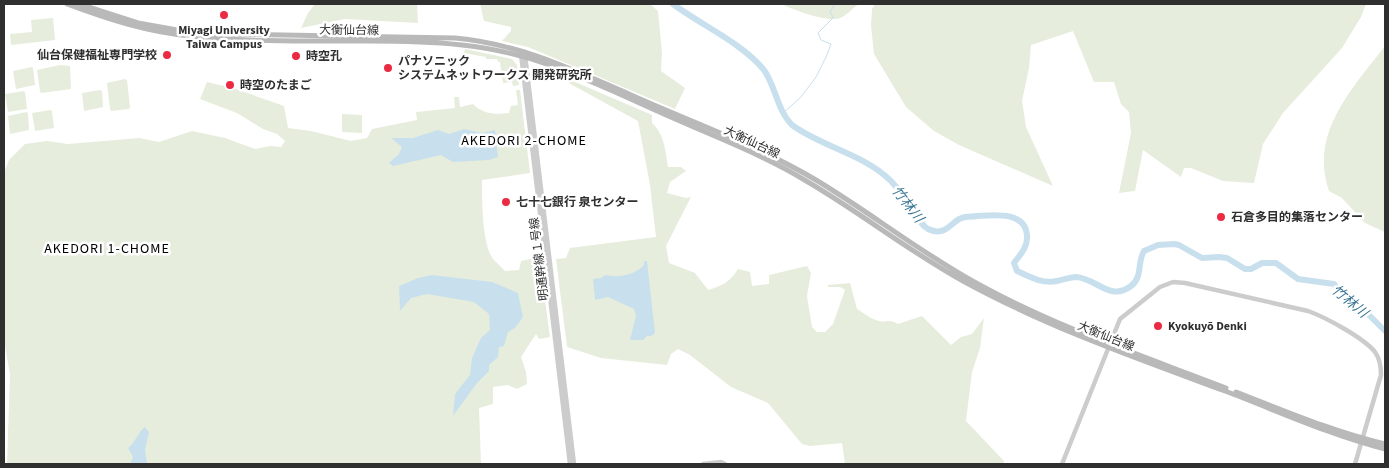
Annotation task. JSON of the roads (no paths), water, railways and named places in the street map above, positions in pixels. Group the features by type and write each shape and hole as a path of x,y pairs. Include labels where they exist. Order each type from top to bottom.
{"main road":[{"name":"大衡仙台線","path":"67,4 115,21 186,36 252,39 415,41 454,43 523,53"},
{"name":"大衡仙台線","path":"79,4 138,23 183,31 232,34 455,38 472,40 556,62 790,166 827,187 921,250 1016,304 1109,345 1305,423 1385,449"},
{"name":"大衡仙台線","path":"1362,440 1385,444"}],"street":[{"name":"明通幹線１号線","path":"523,53 572,464"},
{"path":"1062,464 1120,319 1160,287 1173,282 1185,283 1308,311 1327,319 1374,351 1381,365 1379,385 1355,464"},
{"path":"1379,385 1385,387"},
{"path":"703,464 721,462 725,464"}],"water":[{"path":"464,129 482,133 495,130 498,157 489,160 453,162 441,155 393,166 389,163 399,154 402,147 391,138 413,138 438,130 449,134"},
{"path":"644,261 647,261 655,333 643,340 630,340 636,316 634,309 608,297 595,300 593,279 601,278 605,275 621,276 631,273 644,265"},
{"path":"432,275 492,282 518,293 523,317 515,328 508,332 504,346 499,347 498,357 489,365 489,371 477,383 453,416 455,394 470,375 472,358 481,338 490,330 489,314 474,302 427,294 411,298 400,311 399,286 418,278"},
{"path":"145,427 149,432 145,450 147,463 130,464 133,457 128,448"}],"waterway":[{"name":"竹林川","path":"673,4 733,43 755,60 768,77 783,112 792,125 804,133 856,157 880,172 900,191 919,221 928,229 934,231 944,230 958,219 977,216 1008,216 1021,222 1025,228 1027,240 1023,251 1014,263 1017,271 1027,276 1046,282 1071,277 1083,278 1103,288 1116,291 1123,290 1135,282 1139,274 1144,251 1158,245 1174,244 1202,258 1227,258 1245,269 1251,269 1262,263 1276,263 1298,279 1334,284 1345,299 1365,311 1385,331"},
{"path":"783,113 801,97 816,77 826,57 831,44 821,40 818,33 832,19 833,17 830,12 835,4"}],"place":[{"name":"Miyagi University Taiwa Campus","path":"224,15"},
{"name":"仙台保健福祉専門学校","path":"167,55"},
{"name":"時空孔","path":"296,56"},
{"name":"パナソニック システムネットワークス 開発研究所","path":"388,68"},
{"name":"時空のたまご","path":"230,85"},
{"name":"七十七銀行 泉センター","path":"506,202"},
{"name":"石倉多目的集落センター","path":"1221,217"},
{"name":"Kyokuyō Denki","path":"1158,326"}],"district":[{"name":"AKEDORI 2-CHOME","path":"524,140"},
{"name":"AKEDORI 1-CHOME","path":"107,248"}]}
